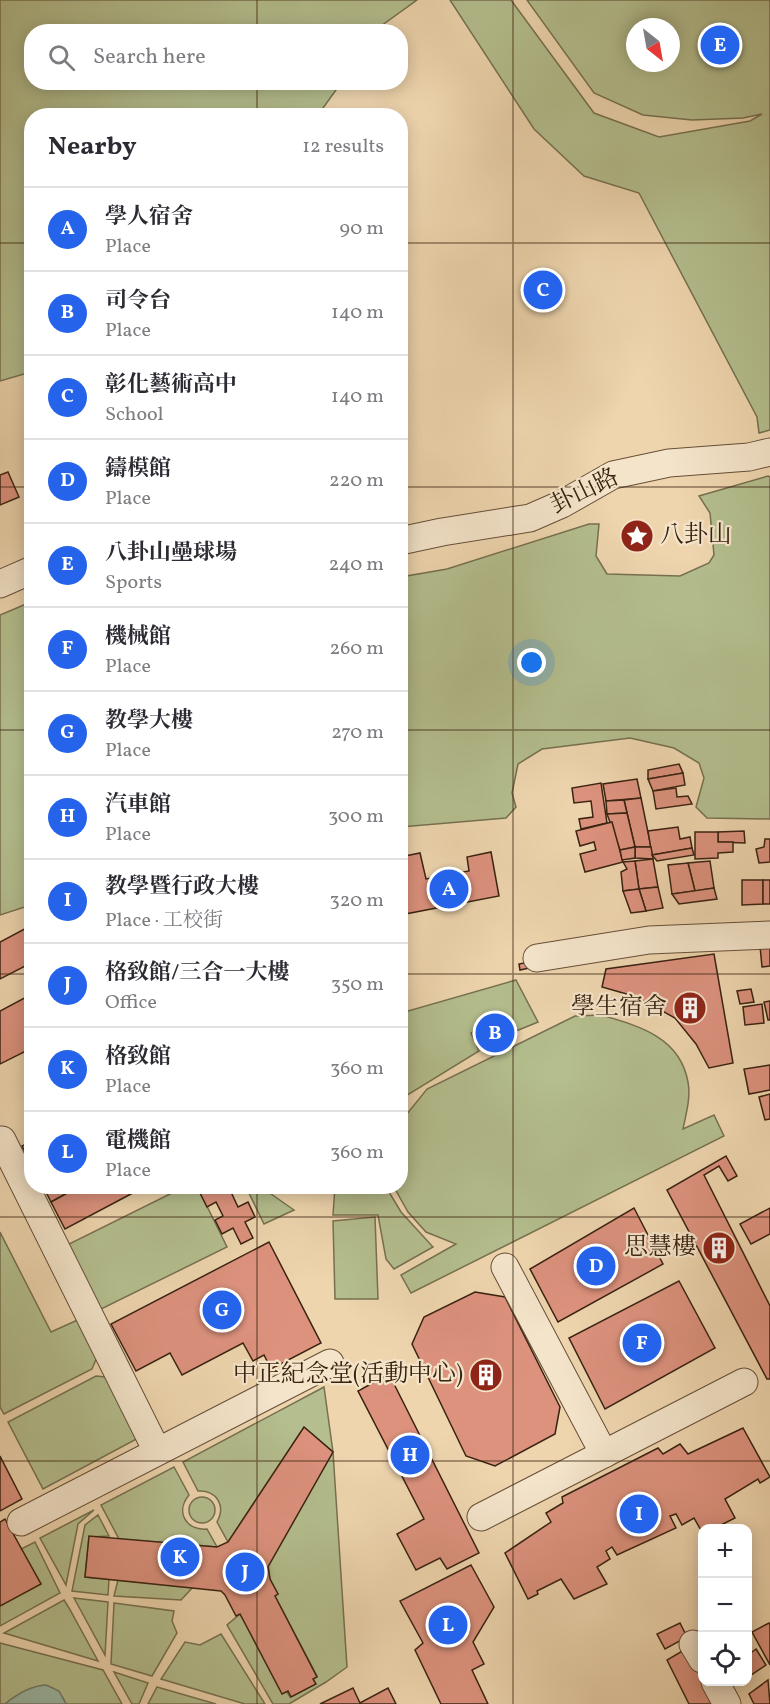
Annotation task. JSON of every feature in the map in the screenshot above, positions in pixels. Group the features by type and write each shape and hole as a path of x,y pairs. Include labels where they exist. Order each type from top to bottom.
{"street":[{"name":"卦山路","path":"408,539 530,518 562,504 613,475 669,463 749,457 770,452"},
{"path":"0,584 24,574"},
{"path":"537,958 650,940 770,935"},
{"path":"3,1140 24,1182"},
{"path":"30,1194 157,1451"},
{"path":"505,1267 604,1454"},
{"path":"21,1522 330,1363"},
{"path":"481,1517 744,1382"},
{"path":"717,1686 727,1704"}],"green space":[{"path":"0,0 417,0 384,24 24,24 24,90 336,90 323,108 24,108 24,374 0,381"},
{"path":"450,0 511,0 594,113 659,137 750,121 762,114 743,118 692,120 643,115 594,93 527,0 770,0 770,430 759,433 757,417 639,193 584,176 534,129"},
{"path":"770,477 770,819 707,818 696,807 704,778 699,763 674,748 630,738 542,749 518,764 512,793 516,807 506,818 408,826 408,576 447,569 589,524 599,524 596,556 607,574 680,576 709,563 714,555 710,513 699,496"},
{"path":"24,605 24,907 0,915 0,615"},
{"path":"516,980 538,1022 516,1031 504,1014 471,1033 479,1051 408,1095 408,1011"},
{"path":"601,1015 643,1029 667,1044 684,1067 688,1082 689,1100 683,1129 714,1115 724,1136 411,1293 401,1275 456,1244 426,1232 408,1212 398,1194 408,1194 408,1113 427,1089 575,1016"},
{"path":"170,1194 201,1194 227,1247 95,1312 63,1247"},
{"path":"249,1194 271,1194 294,1210 264,1224"},
{"path":"334,1194 390,1194 401,1212 433,1247 394,1269 386,1259 378,1215 333,1215"},
{"path":"375,1217 378,1299 335,1299 333,1221"},
{"path":"0,1232 51,1332 82,1318 99,1352 92,1369 4,1414 0,1407"},
{"path":"96,1376 105,1377 144,1435 43,1489 8,1422"},
{"path":"324,1387 333,1452 304,1427 228,1542 217,1522 220,1516 218,1500 210,1493 198,1491 183,1462"},
{"path":"333,1452 347,1667 289,1704 273,1704 227,1625 240,1614 290,1697 315,1684 313,1679 317,1676 275,1596 278,1594 270,1579 268,1564"},
{"path":"174,1467 189,1495 183,1508 185,1519 193,1527 207,1529 217,1547 119,1539 101,1505"},
{"path":"202,1497 211,1501 215,1510 211,1519 202,1523 193,1519 189,1510 193,1501"},
{"path":"94,1510 78,1524 66,1585 40,1538"},
{"path":"98,1515 109,1536 89,1537 85,1577 109,1579 108,1595 72,1591 85,1525"},
{"path":"35,1542 60,1593 0,1626 0,1606 41,1584 21,1549"},
{"path":"118,1580 193,1587 181,1600 114,1596"},
{"path":"74,1598 108,1602 105,1655"},
{"path":"64,1600 69,1608 98,1661 4,1633"},
{"path":"114,1603 174,1611 172,1621 177,1633 152,1676 111,1664"},
{"path":"221,1634 265,1704 245,1704 161,1679 185,1642 200,1645"},
{"path":"0,1643 103,1670 122,1704 66,1704 54,1689 38,1686 21,1693 5,1704 0,1704"},
{"path":"114,1672 148,1683 139,1704 132,1704"},
{"path":"157,1687 216,1704 148,1704"}],"shaded area":[{"path":"46,1685 59,1691 66,1704 5,1704 24,1691"}],"building":[{"path":"8,472 19,497 0,505 0,475"},
{"path":"679,764 683,773 648,779 648,770"},
{"path":"683,773 685,785 653,791 648,779"},
{"path":"637,779 641,798 606,801 603,784"},
{"path":"601,783 607,823 581,829 579,819 593,817 591,801 574,803 572,788"},
{"path":"676,788 677,797 688,796 692,804 656,809 653,791"},
{"path":"641,798 651,847 635,847 624,800"},
{"path":"624,800 627,813 607,814 606,801"},
{"path":"627,813 635,847 620,850 607,814"},
{"path":"612,822 623,862 585,872 580,854 596,850 594,842 580,846 576,831"},
{"path":"678,827 680,839 690,837 692,848 652,855 648,831"},
{"path":"744,831 745,843 718,842 718,832"},
{"path":"695,832 718,832 718,842 733,842 733,852 718,853 718,858 695,859"},
{"path":"765,839 770,839 770,862 759,863 756,849 764,847"},
{"path":"635,847 651,847 653,859 635,858"},
{"path":"635,847 635,858 622,860 620,850"},
{"path":"692,848 694,855 657,861 652,855"},
{"path":"491,852 499,896 408,913 408,855 420,853 426,879 469,871 467,857"},
{"path":"653,859 658,887 639,889 635,861"},
{"path":"635,861 639,889 623,891 621,872 627,869 623,862"},
{"path":"710,861 714,888 695,891 688,863"},
{"path":"688,863 695,891 672,894 668,865"},
{"path":"742,880 763,880 763,904 742,905"},
{"path":"763,880 770,880 770,904 763,904"},
{"path":"658,887 663,908 646,911 639,889"},
{"path":"714,888 717,899 679,904 672,894"},
{"path":"639,889 646,911 631,913 623,891"},
{"path":"24,929 24,967 0,979 0,942"},
{"path":"760,946 770,946 770,966 762,967"},
{"name":"學生宿舍","path":"714,954 733,1063 709,1068 696,1044 675,1018 637,997 602,987 606,969"},
{"path":"534,961 534,967 520,970 519,964"},
{"path":"751,989 754,1002 740,1004 737,991"},
{"path":"24,998 24,1052 0,1064 0,1011"},
{"path":"770,1001 770,1020 768,1020 764,1002"},
{"path":"762,1004 764,1023 745,1025 743,1007"},
{"path":"502,1017 513,1035 486,1049 476,1031"},
{"path":"770,1065 770,1090 749,1094 744,1069"},
{"path":"770,1094 770,1119 765,1120 759,1097"},
{"name":"思慧樓","path":"726,1156 737,1176 728,1181 719,1166 704,1175 770,1306 770,1379 767,1379 667,1190"},
{"path":"47,1194 66,1194 51,1202"},
{"path":"66,1194 131,1194 65,1229 51,1202"},
{"path":"200,1194 232,1194 238,1207 248,1202 255,1217 245,1222 253,1238 241,1244 233,1228 222,1234 215,1220 223,1216 216,1202 207,1207"},
{"path":"634,1208 663,1264 558,1322 530,1269"},
{"path":"770,1208 770,1234 751,1244 740,1224"},
{"path":"269,1242 321,1343 271,1369 264,1355 253,1361 243,1343 182,1375 170,1353 136,1371 111,1324"},
{"path":"679,1281 715,1348 605,1409 569,1338"},
{"name":"中正紀念堂(活動中心)","path":"475,1292 505,1297 560,1407 555,1434 495,1466 466,1456 412,1344 424,1317"},
{"path":"389,1374 479,1553 447,1569 440,1558 416,1570 397,1534 424,1519 358,1391"},
{"path":"304,1427 333,1452 268,1567 270,1579 278,1594 275,1596 317,1677 313,1679 316,1684 291,1697 288,1691 282,1694 240,1614 236,1616 221,1591 85,1577 89,1536 217,1547 228,1542"},
{"path":"743,1428 770,1477 760,1483 758,1479 725,1499 735,1518 723,1524 698,1525 694,1518 682,1525 676,1514 670,1516 676,1528 617,1555 612,1547 606,1551 610,1559 597,1567 607,1584 574,1599 561,1579 537,1591 538,1594 528,1599 505,1553 551,1522 546,1513 563,1503 562,1497 658,1448 663,1454 680,1444 688,1454"},
{"path":"0,1456 22,1499 0,1511"},
{"path":"5,1519 41,1584 0,1606 0,1522"},
{"path":"471,1565 494,1607 473,1642 484,1664 472,1670 488,1704 441,1704 415,1650 423,1643 400,1601"},
{"path":"680,1623 687,1637 665,1649 657,1634"},
{"path":"769,1623 770,1665 752,1632"},
{"path":"689,1647 698,1664 698,1686 705,1686 719,1704 689,1704 667,1660"},
{"path":"756,1649 766,1665 752,1674 752,1652"},
{"path":"768,1680 770,1704 754,1704 749,1694"},
{"path":"353,1688 360,1703 388,1688 396,1704 320,1704"}],"place":[{"name":"八卦山壘球場","path":"720,45"},
{"name":"彰化藝術高中","path":"543,290"},
{"name":"八卦山","path":"637,536"},
{"name":"學人宿舍","path":"449,889"},
{"name":"學生宿舍","path":"690,1008"},
{"name":"司令台","path":"495,1033"},
{"name":"思慧樓","path":"719,1248"},
{"name":"鑄模館","path":"596,1266"},
{"name":"教學大樓","path":"222,1310"},
{"name":"機械館","path":"642,1343"},
{"name":"中正紀念堂(活動中心)","path":"486,1375"},
{"name":"汽車館","path":"410,1455"},
{"name":"教學暨行政大樓","path":"639,1514"},
{"name":"格致館","path":"180,1557"},
{"name":"格致館/三合一大樓","path":"245,1572"},
{"name":"電機館","path":"448,1625"}]}
